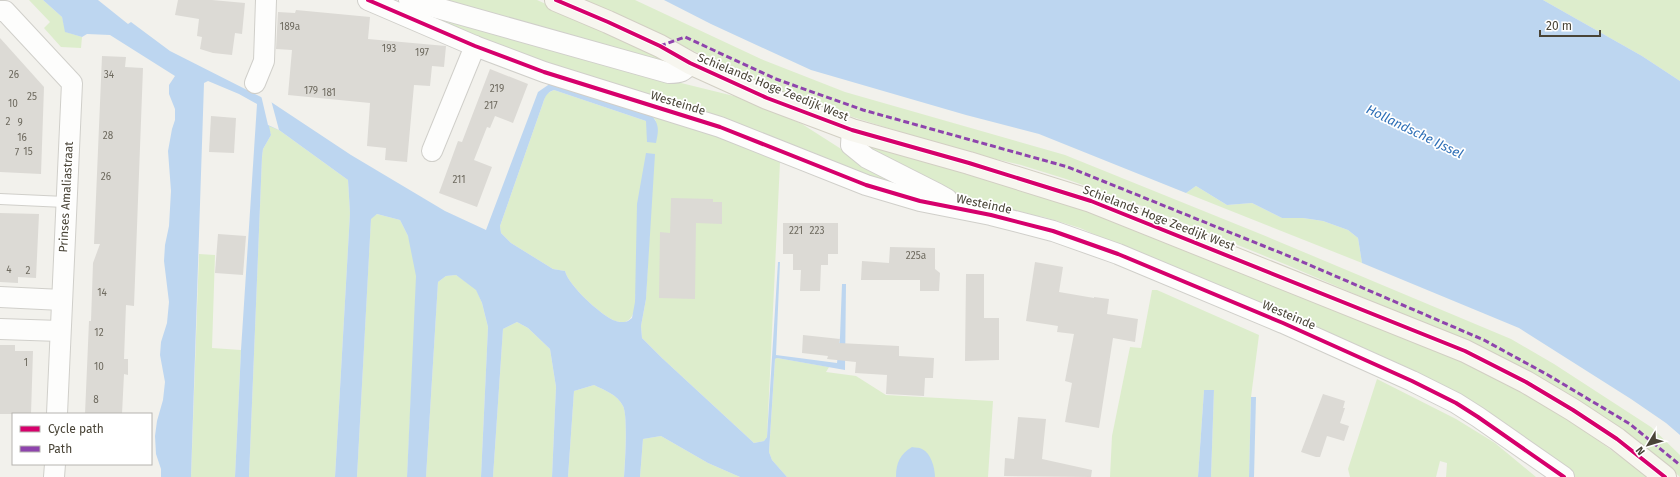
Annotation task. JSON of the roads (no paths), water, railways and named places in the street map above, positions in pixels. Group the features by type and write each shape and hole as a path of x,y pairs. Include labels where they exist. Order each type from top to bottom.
{"street":[{"path":"255,83 264,61 266,0"},
{"path":"409,0 670,72 680,73 686,69 690,63"},
{"name":"Schielands Hoge Zeedijk West","path":"556,0 660,46 690,63 767,98 852,130 968,163 1091,201 1465,351 1526,382 1573,410 1617,439 1664,477"},
{"name":"Westeinde","path":"373,1 475,46 544,72 720,127 866,185 920,201 991,215 1053,231 1118,254 1283,323 1412,381 1456,403 1564,477"},
{"name":"Prinses Amaliastraat","path":"0,11 5,11 72,83 57,413"},
{"path":"432,151 475,46"},
{"name":"Schielands Hoge Zeedijk West","path":"852,130 851,145 858,152 947,199 950,207"},
{"path":"0,297 62,300"},
{"path":"0,329 60,331"},
{"path":"54,477 55,465"}],"lane":[{"path":"0,199 66,202"}],"water":[{"path":"43,0 98,0 128,24 131,22 170,51 271,102 351,155 445,211 486,230 538,92 551,83 653,117 658,127 656,143 647,142 646,121 554,90 550,92 544,101 500,226 501,233 511,243 553,269 565,271 572,284 578,291 607,316 618,322 628,321 632,318 635,302 637,204 646,153 655,154 646,299 641,326 642,338 754,443 764,441 767,437 778,262 780,262 776,355 837,363 840,337 842,284 846,284 845,370 777,358 775,359 769,452 772,460 787,477 740,477 708,463 661,436 643,439 640,477 624,477 626,429 625,411 618,399 594,385 574,391 568,477 552,477 556,387 550,349 528,328 517,322 503,329 493,477 481,477 488,327 482,303 476,290 456,275 446,276 438,282 426,477 407,477 416,276 408,236 400,220 377,214 371,219 357,477 335,477 350,213 348,180 279,130 269,126 271,135 263,149 262,157 249,477 235,477 241,350 257,104 239,94 208,81 204,83 191,477 161,477 161,469 156,454 155,436 157,421 163,400 165,382 160,355 161,342 167,323 169,302 164,261 165,245 169,226 171,191 168,151 175,120 175,109 169,94 169,85 175,76 110,35 87,34 82,37 65,32 62,17"},
{"name":"Hollandsche IJssel","path":"664,0 1543,0 1642,56 1680,81 1680,435 1666,423 1631,399 1519,328 1362,263 1358,238 1348,230 1323,221 1303,218 1282,218 1252,203 1227,205 1196,186 1186,193 1039,134 966,115 811,70 711,24"},
{"path":"1204,390 1214,390 1211,477 1198,477"},
{"path":"1251,397 1256,397 1254,477 1249,477"},
{"path":"912,447 921,448 928,454 933,465 935,477 896,477 900,459 904,453"}]}
